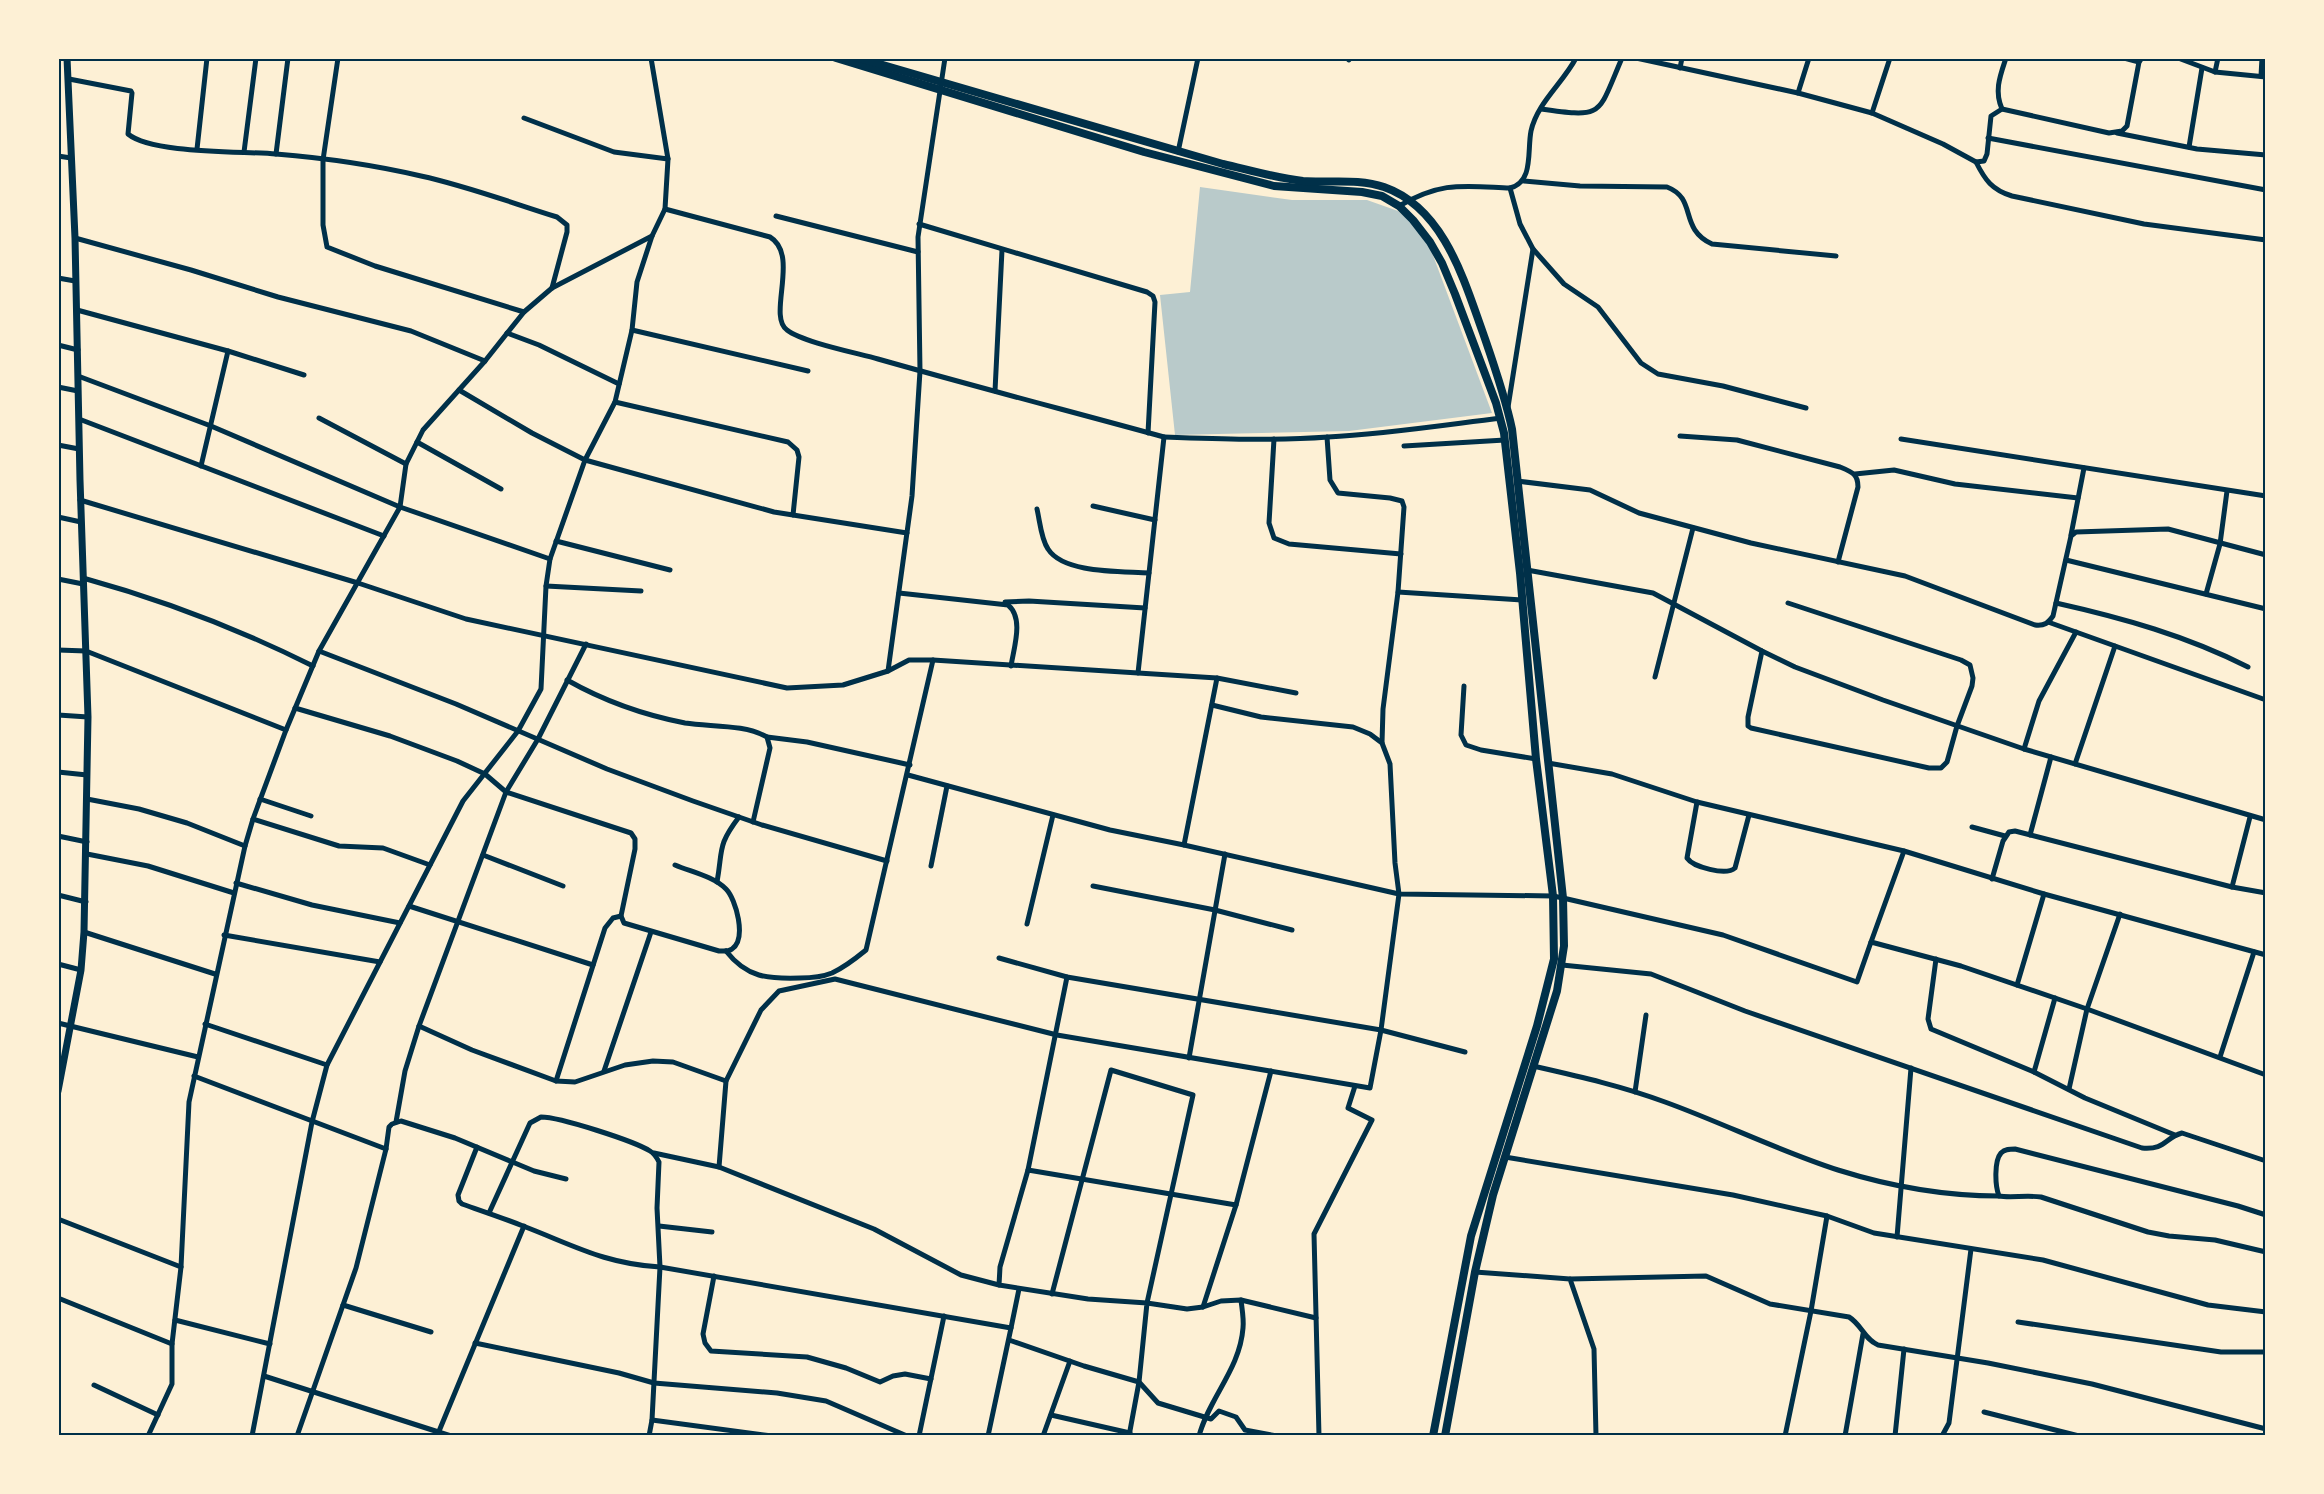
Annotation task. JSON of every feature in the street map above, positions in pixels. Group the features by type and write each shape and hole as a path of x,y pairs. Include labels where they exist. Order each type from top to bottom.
{"highway":[{"path":"836,58 1280,178 1383,187 1408,201 1431,223 1455,261 1508,409 1563,898 1564,946 1557,991 1493,1195 1475,1272 1445,1436"},
{"path":"859,58 940,87 1144,152 1274,186 1362,192 1382,196 1399,206 1419,227 1442,263 1460,305 1501,418 1505,440 1536,759 1553,896 1554,959 1537,1026 1471,1236 1433,1436"}],"main road":[{"path":"59,1087 81,970 87,854 88,717 80,500 75,238 67,58"}],"street":[{"path":"197,149 207,58"},
{"path":"244,152 256,58"},
{"path":"276,154 288,58"},
{"path":"338,58 323,160 322,225 327,247 375,266 524,312"},
{"path":"252,1436 312,1122 327,1065 463,801 518,731 541,689 546,586 550,559 585,460 615,402 632,330 637,282 652,236 665,209 668,159 651,58"},
{"path":"888,671 912,496 920,371 919,224 945,58"},
{"path":"1178,152 1198,58"},
{"path":"1399,206 1434,189 1449,186 1510,188 1524,181 1531,132 1541,109 1576,58"},
{"path":"1541,109 1581,115 1595,111 1605,99 1622,58"},
{"path":"1636,58 1798,93 1872,113 1943,144 1976,162 1983,176 1993,188 2006,194 2144,224 2265,240"},
{"path":"1680,68 1682,58"},
{"path":"1798,93 1809,58"},
{"path":"1872,113 1890,58"},
{"path":"2002,109 1998,100 1998,84 2006,58"},
{"path":"2116,133 2127,126 2141,60 2124,58"},
{"path":"2178,58 2215,72 2263,77 2262,58"},
{"path":"2215,72 2218,58"},
{"path":"2189,147 2202,68"},
{"path":"69,79 131,91 127,131 130,136 154,144 276,154 423,176 557,217 567,225 567,232 552,288"},
{"path":"1976,162 1984,161 1987,154 1990,116 2002,109 2189,147 2265,155"},
{"path":"524,117 614,152 668,159"},
{"path":"1988,138 2265,190"},
{"path":"58,156 71,158"},
{"path":"1524,181 1580,186 1667,187 1680,193 1694,232 1701,239 1712,243 1836,256"},
{"path":"1510,188 1520,224 1533,249 1564,284 1598,307 1641,363 1658,374 1723,386 1806,408"},
{"path":"665,209 771,237 776,241 783,258 781,316 783,326 787,331 920,371 1148,433 1164,437 1274,439 1327,437 1381,433 1501,418"},
{"path":"777,216 918,252"},
{"path":"919,224 1147,292 1153,296 1155,302 1148,433"},
{"path":"148,1436 172,1384 172,1344 181,1267 189,1102 194,1076 244,846 252,819 295,708 319,651 400,507 406,464 423,430 485,361 524,312 552,288 652,236"},
{"path":"75,238 278,297 411,331 485,361"},
{"path":"1508,409 1533,249"},
{"path":"995,391 1002,250"},
{"path":"58,278 75,281"},
{"path":"77,310 228,351 304,375"},
{"path":"632,330 808,371"},
{"path":"507,333 539,345 619,384"},
{"path":"58,345 78,350"},
{"path":"201,466 228,351"},
{"path":"78,376 211,426 400,507 550,559"},
{"path":"58,387 78,391"},
{"path":"459,390 532,433 585,460 685,489 793,515 907,533"},
{"path":"615,402 793,445 799,457 793,515"},
{"path":"319,418 406,464"},
{"path":"79,419 384,536"},
{"path":"1680,435 1737,440 1840,467 1855,474 1894,470 1955,484 2078,498"},
{"path":"1138,673 1164,437"},
{"path":"719,1167 726,1081 761,1010 779,991 835,979 1057,1035 1370,1088 1381,1030 1399,894 1395,863 1390,765 1382,743 1383,709 1398,592 1404,507 1401,501 1338,493 1330,480 1327,437"},
{"path":"1274,439 1269,524 1274,538 1289,544 1401,554"},
{"path":"1901,439 2265,496"},
{"path":"1404,446 1505,440"},
{"path":"417,442 501,489"},
{"path":"58,445 79,449"},
{"path":"1517,481 1590,490 1639,513 1692,528 1905,576 2030,623 2042,625 2048,622 2056,603 2084,468"},
{"path":"1838,562 1858,487 1855,474"},
{"path":"2206,594 2220,544 2227,491"},
{"path":"80,500 358,583 466,619 787,688 843,685 888,671 909,660 933,660 1217,678 1296,693"},
{"path":"1093,506 1155,520"},
{"path":"1037,509 1047,548 1055,558 1062,562 1076,567 1149,573"},
{"path":"58,517 81,522"},
{"path":"1656,677 1692,528"},
{"path":"2071,536 2076,532 2156,528 2180,532 2265,555"},
{"path":"556,541 670,570"},
{"path":"2066,560 2265,609"},
{"path":"1527,570 1653,593 1795,667 2024,749 2265,820"},
{"path":"58,579 83,581 177,606 270,645 313,666"},
{"path":"546,586 640,591"},
{"path":"1398,592 1522,600"},
{"path":"898,593 997,602 1145,608"},
{"path":"997,602 1008,605 1017,620 1011,666"},
{"path":"1762,651 1748,726 1756,730 1937,769 1945,766 1972,686 1970,665 1961,660 1788,603"},
{"path":"2056,603 2121,618 2163,631 2248,667"},
{"path":"2048,622 2265,700"},
{"path":"2024,749 2039,701 2076,632"},
{"path":"396,1122 405,1071 419,1026 506,792 537,739 586,644"},
{"path":"2075,764 2115,646"},
{"path":"58,650 86,651 286,730"},
{"path":"319,651 456,704 607,769 753,822 887,861"},
{"path":"726,951 736,964 772,979 808,978 830,974 850,964 866,950 933,660"},
{"path":"1184,845 1217,678"},
{"path":"567,680 598,697 685,723 753,731 767,738 807,742 910,765"},
{"path":"1464,686 1461,735 1466,745 1481,750 1536,759"},
{"path":"1212,705 1261,717 1353,727 1371,734 1382,743"},
{"path":"295,708 390,736 457,761 485,774 506,792 633,836 635,849 621,916 624,924 719,951 726,951 736,945 739,934 738,916 730,895 717,882 675,865"},
{"path":"58,715 88,717"},
{"path":"753,822 770,748 767,738"},
{"path":"2030,835 2051,757"},
{"path":"1548,763 1612,774 1697,802 1904,851 2044,894 2265,955"},
{"path":"58,772 87,775"},
{"path":"908,775 1110,830 1399,894 1563,898 1723,935 1857,982 1904,851"},
{"path":"931,866 947,786"},
{"path":"87,799 139,809 187,823 244,846"},
{"path":"260,799 311,816"},
{"path":"1697,802 1686,858 1691,864 1724,873 1735,868 1749,815"},
{"path":"1028,924 1053,815"},
{"path":"717,882 720,849 739,817"},
{"path":"2232,887 2250,817"},
{"path":"252,819 339,846 383,848 430,865"},
{"path":"1972,827 2005,836"},
{"path":"1992,879 2005,836 2015,831 2265,894"},
{"path":"58,836 87,842"},
{"path":"87,854 148,866 234,893"},
{"path":"1189,1058 1225,854"},
{"path":"483,855 563,886"},
{"path":"236,883 312,905 400,923"},
{"path":"1093,886 1215,910 1292,930"},
{"path":"2017,985 2044,894"},
{"path":"58,895 86,902"},
{"path":"409,906 593,964"},
{"path":"2069,1089 2087,1009 2120,914"},
{"path":"556,1081 605,928 613,918 621,916"},
{"path":"84,932 216,974"},
{"path":"604,1071 651,932"},
{"path":"224,935 380,962"},
{"path":"1871,942 1936,959 2017,985 2265,1075"},
{"path":"2220,1057 2254,952"},
{"path":"999,958 1068,976 1381,1030 1465,1052"},
{"path":"1936,959 1928,1019 1931,1029 2175,1135 2191,1135 2265,1161"},
{"path":"58,964 81,970"},
{"path":"1562,965 1652,974 1745,1011 2142,1148 2154,1149 2175,1135"},
{"path":"999,1286 1000,1267 1028,1170 1068,976"},
{"path":"2034,1072 2055,998"},
{"path":"1635,1092 1646,1015"},
{"path":"58,1023 198,1057"},
{"path":"205,1024 327,1065"},
{"path":"419,1026 472,1050 556,1081 574,1082 625,1065 663,1061 726,1081"},
{"path":"1533,1065 1635,1092 1673,1105 1837,1170 1951,1194 2041,1197 2148,1232 2215,1240 2265,1252"},
{"path":"1897,1237 1911,1068"},
{"path":"1051,1415 1129,1435 1139,1382 1147,1303 1193,1095 1111,1070 1052,1294"},
{"path":"1203,1307 1236,1205 1271,1071"},
{"path":"194,1076 386,1149"},
{"path":"1319,1436 1314,1234 1372,1120 1348,1108 1355,1086"},
{"path":"489,1213 530,1123 541,1117 570,1122 652,1152 719,1167 874,1229 962,1275 999,1286 1088,1299 1147,1303 1187,1309 1221,1301 1241,1300 1316,1318"},
{"path":"297,1436 356,1268 386,1149 389,1127 401,1121 455,1138 534,1171 566,1179"},
{"path":"477,1147 458,1199 462,1204 524,1226 601,1258 634,1266 660,1267 1011,1328"},
{"path":"1999,1196 1997,1190 2000,1154 2006,1149 2015,1149 2238,1206 2265,1215"},
{"path":"649,1436 652,1420 660,1267 657,1208 659,1162 652,1152"},
{"path":"1505,1157 1733,1195 1827,1216 1874,1233 2043,1260 2208,1305 2265,1312"},
{"path":"1028,1170 1236,1205"},
{"path":"1785,1436 1811,1311 1827,1216"},
{"path":"58,1219 181,1267"},
{"path":"437,1434 524,1226"},
{"path":"659,1226 712,1232"},
{"path":"1942,1436 1949,1423 1971,1249"},
{"path":"1475,1272 1570,1279 1706,1276 1770,1304 1850,1317 1858,1323 1863,1334 1878,1345 2092,1384 2265,1429"},
{"path":"714,1276 703,1334 705,1343 711,1350 807,1357 846,1368 880,1382 892,1376 905,1374 931,1379"},
{"path":"1570,1279 1594,1348 1596,1436"},
{"path":"988,1436 1019,1288"},
{"path":"58,1298 172,1344"},
{"path":"1198,1436 1204,1417 1228,1378 1237,1356 1244,1326 1241,1300"},
{"path":"343,1305 431,1332"},
{"path":"919,1436 944,1316"},
{"path":"175,1320 270,1344"},
{"path":"2018,1322 2221,1352 2265,1352"},
{"path":"1845,1436 1863,1334"},
{"path":"1009,1340 1139,1382 1158,1403 1211,1419 1219,1411 1236,1418 1245,1430 1277,1436"},
{"path":"475,1343 598,1368 654,1383 777,1393 826,1401 907,1436"},
{"path":"1895,1436 1904,1349"},
{"path":"1043,1436 1070,1361"},
{"path":"264,1376 437,1434 451,1436"},
{"path":"94,1385 158,1415"},
{"path":"1984,1412 2079,1436"},
{"path":"652,1420 772,1436"}],"shaded area":[{"path":"1200,187 1292,200 1367,200 1398,211 1425,234 1492,413 1349,431 1175,435 1160,295 1190,292"}]}
